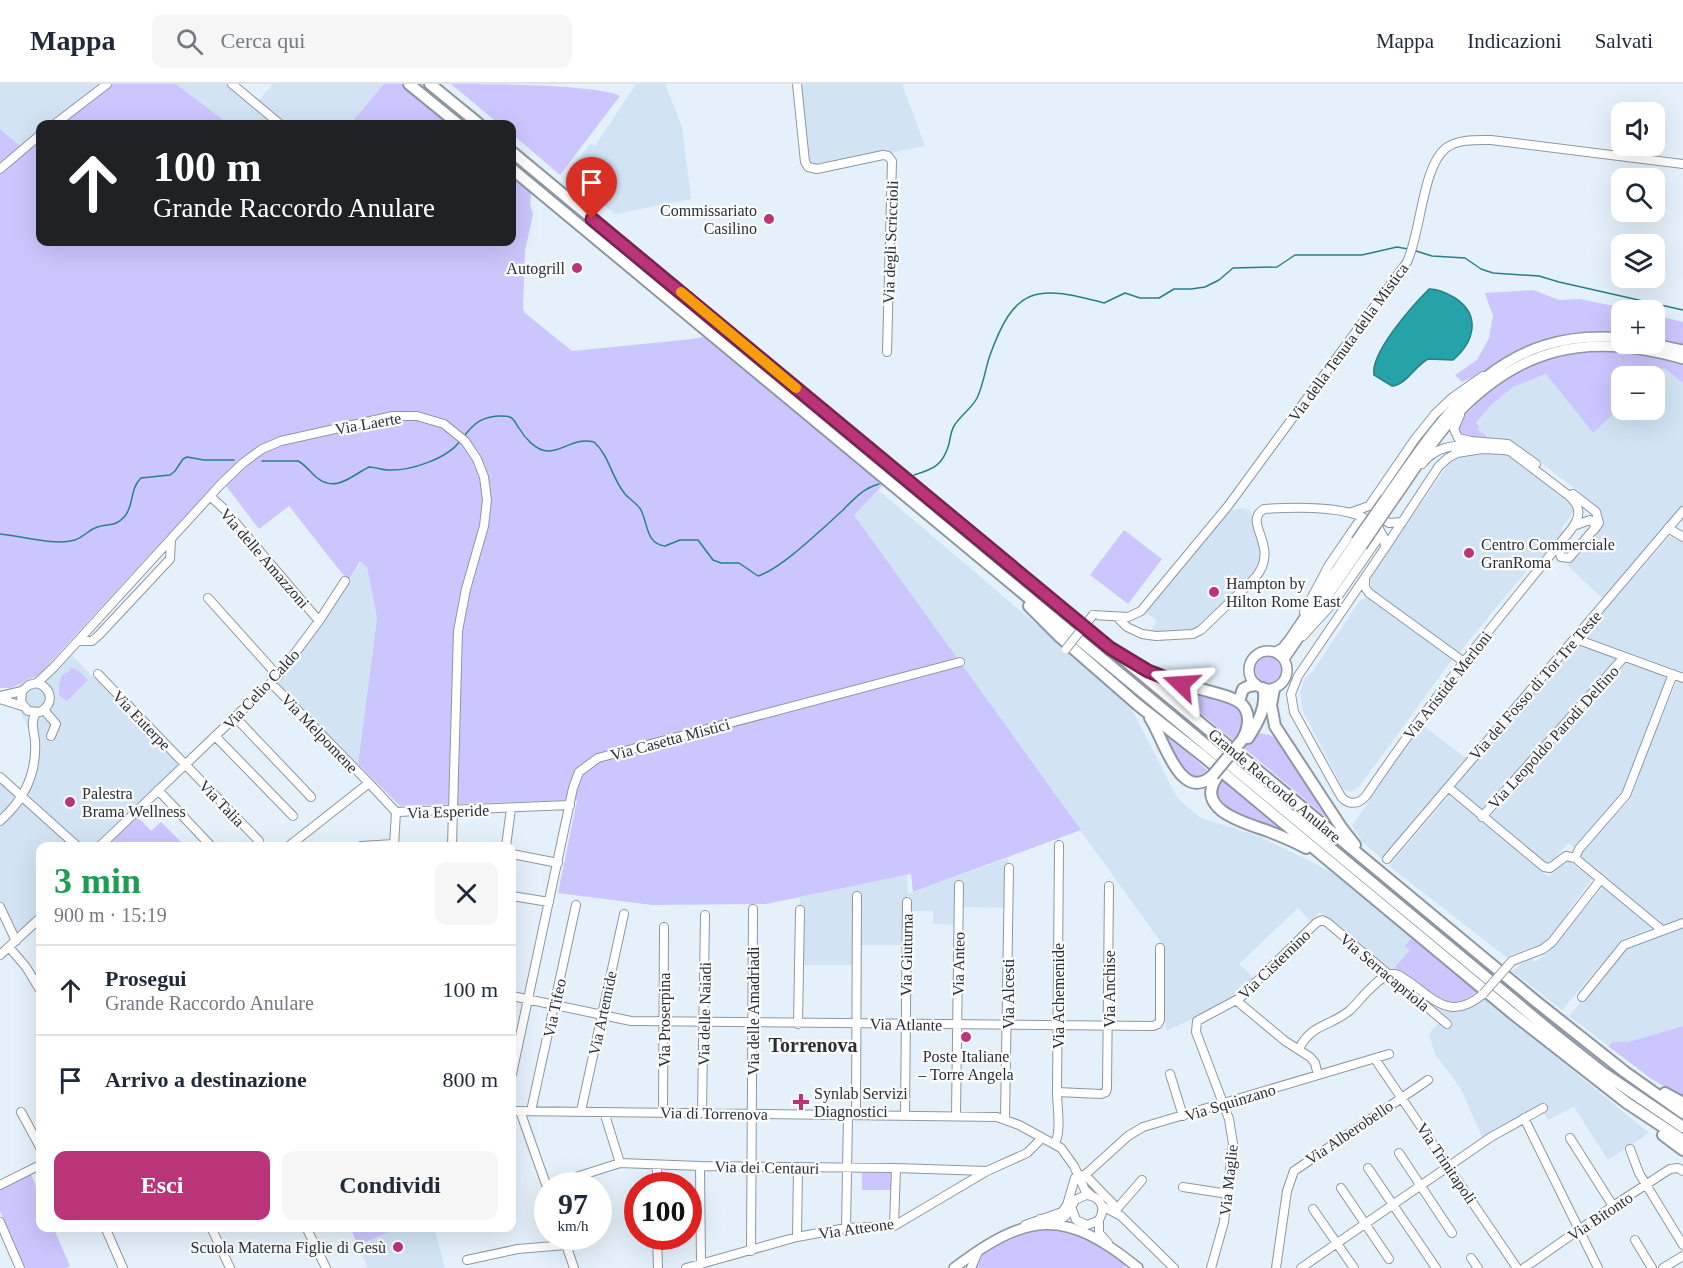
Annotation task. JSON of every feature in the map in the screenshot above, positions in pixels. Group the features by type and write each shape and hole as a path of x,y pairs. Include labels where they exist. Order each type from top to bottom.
{"highway":[{"path":"409,84 453,120"},
{"path":"430,84 473,120"},
{"name":"Grande Raccordo Anulare","path":"516,155 1538,1003 1625,1072 1683,1113"},
{"name":"Grande Raccordo Anulare","path":"516,172 1553,1034 1602,1072 1683,1127"},
{"path":"998,573 1049,627 1138,705 1512,1013 1683,1150"},
{"path":"1110,648 1161,677 1239,701 1245,708 1248,718 1243,742"},
{"path":"1239,701 1243,689 1264,687"},
{"path":"1264,687 1265,698 1262,711 1243,742 1215,776 1211,795 1216,805 1234,819 1296,843 1346,875"},
{"path":"1264,687 1275,726 1341,827 1372,866"},
{"path":"1138,705 1154,724 1170,759 1182,775 1191,781 1200,783 1215,776"},
{"path":"1625,1072 1683,1103"},
{"path":"1627,1103 1683,1140"}],"main road":[{"path":"1391,499 1447,414 1476,385 1507,361 1534,348 1557,342 1591,337 1611,338"},
{"path":"1284,659 1292,642 1356,540 1391,499 1441,433 1468,404 1494,382 1539,356 1585,346 1618,346 1683,359"},
{"path":"1665,346 1683,350"},
{"path":"1276,652 1284,659 1288,668 1286,677 1282,684 1264,687 1250,674 1252,660 1264,651 1276,652 1292,642"},
{"path":"954,1268 983,1246 1019,1228 1041,1225 1065,1226 1089,1234 1111,1246 1138,1268"}],"street":[{"path":"60,120 107,84"},
{"path":"232,84 275,120"},
{"name":"Via degli Scriccioli","path":"797,84 805,162 808,167 816,169 883,155 891,159 887,352"},
{"path":"0,169 36,138"},
{"name":"Via della Tenuta della Mistica","path":"1066,649 1093,615 1131,617 1142,611 1260,463 1398,276 1412,250 1429,180 1443,150 1459,142 1491,140 1683,164"},
{"path":"1349,512 1364,509 1372,502 1415,439 1442,407 1469,384 1507,361"},
{"path":"1468,404 1455,423 1454,431 1457,437 1467,441 1500,442 1515,447 1596,512 1599,522 1569,558 1561,556 1558,546"},
{"name":"Via Laerte","path":"37,683 210,496 256,453 281,441 366,420 400,415 430,419 444,424 470,447 483,473 488,503 483,531 463,600 458,631 452,842"},
{"path":"1391,499 1405,489 1426,459 1442,449 1460,445 1492,445 1510,451 1576,502 1579,513 1574,526"},
{"name":"Via Aristide Merloni","path":"1510,451 1482,449 1460,452 1450,456 1437,468 1298,676 1291,694 1295,714 1343,800 1355,803 1364,798 1404,740 1464,662 1574,526"},
{"name":"Via delle Amazzoni","path":"210,496 224,509 319,621"},
{"path":"1372,502 1371,507 1378,516 1389,522 1402,522"},
{"path":"1117,617 1126,627 1149,635 1181,635 1199,632 1255,578 1262,568 1265,549 1255,521 1260,511 1266,509 1349,512 1368,520 1379,529 1384,538 1385,548"},
{"name":"Via del Fosso di Tor Tre Teste","path":"1387,859 1683,511"},
{"path":"1349,512 1356,540"},
{"path":"1356,540 1359,522 1368,520"},
{"path":"1574,526 1590,520 1595,525 1594,530"},
{"path":"1668,528 1683,537"},
{"path":"1292,642 1334,602 1375,542 1379,529"},
{"path":"78,641 92,641 99,635 170,559 171,539"},
{"path":"1365,578 1367,592 1464,662"},
{"name":"Via Celio Caldo","path":"104,842 278,676 319,621 345,581"},
{"path":"208,598 278,676"},
{"path":"1576,639 1683,678"},
{"name":"Via Leopoldo Parodi Delfino","path":"1482,817 1624,657"},
{"name":"Via Casetta Mistici","path":"516,1050 579,772 598,758 960,662"},
{"path":"0,698 22,706 28,711 36,713 44,710 50,702 50,680 54,667"},
{"name":"Via Euterpe","path":"98,674 186,765"},
{"path":"1575,858 1579,849 1626,795 1673,674"},
{"path":"0,698 37,683 50,693"},
{"name":"Via Melpomene","path":"271,683 369,783"},
{"path":"22,691 20,698 22,706"},
{"path":"44,710 56,722 56,728 51,736"},
{"path":"0,821 13,810 30,782 34,767 33,720 36,713"},
{"path":"236,718 311,797"},
{"name":"Via Celio Caldo","path":"216,737 293,816"},
{"name":"Via Talia","path":"186,765 259,841"},
{"path":"0,777 73,842"},
{"path":"294,842 369,783"},
{"name":"Via Esperide","path":"369,783 396,812 570,806"},
{"path":"1448,787 1545,868 1551,867 1564,857 1575,858 1662,930"},
{"path":"158,790 207,842"},
{"path":"507,842 511,809"},
{"path":"394,842 396,812"},
{"name":"Via Achemenide","path":"1054,1144 1059,1133 1057,1092 1059,846"},
{"path":"516,855 558,863"},
{"name":"Via Alcesti","path":"1005,1119 1009,868"},
{"path":"1299,1049 1312,1031 1352,1008 1374,985 1391,975 1407,980 1434,1001 1449,1007 1466,1005 1483,994 1512,961 1543,949 1554,940 1601,879"},
{"name":"Via Anteo","path":"956,1116 959,885"},
{"name":"Via Anchise","path":"1057,1092 1101,1094 1106,1092 1108,1085 1109,886"},
{"path":"846,1228 847,1167 857,1024 857,896"},
{"path":"516,897 549,902"},
{"name":"Via Giuturna","path":"904,1116 907,902"},
{"name":"Via Tifeo","path":"531,1111 576,905"},
{"path":"0,907 16,941"},
{"name":"Via delle Amadriadi","path":"751,1251 753,909"},
{"path":"798,1024 800,909"},
{"name":"Via Artemide","path":"581,1111 624,914"},
{"name":"Via delle Naiadi","path":"702,1112 705,915"},
{"name":"Via Serracapriola","path":"1322,920 1391,975 1447,1024"},
{"name":"Via Cisternino","path":"1197,1024 1200,1019 1237,1001 1316,923 1322,920"},
{"path":"1582,997 1624,945 1683,923"},
{"path":"0,955 36,924"},
{"name":"Via Proserpina","path":"663,1112 664,927"},
{"path":"9,947 36,983"},
{"name":"Via Atlante","path":"516,997 631,1021 1153,1026 1160,1020 1160,948"},
{"path":"1237,1001 1285,1041 1312,1059 1318,1075"},
{"name":"Via Maglie","path":"1197,1024 1196,1032 1231,1129 1233,1144 1224,1222 1211,1268"},
{"name":"Via Squinzano","path":"1079,1176 1134,1132 1389,1054"},
{"name":"Via Trinitapoli","path":"1375,1059 1517,1268"},
{"path":"1170,1074 1184,1116"},
{"name":"Via Alberobello","path":"1276,1268 1285,1198 1288,1183 1294,1171 1428,1080"},
{"path":"1301,1268 1312,1265 1366,1224 1497,1134 1543,1108"},
{"path":"516,1111 542,1172"},
{"name":"Via di Torrenova","path":"516,1111 956,1116 1005,1119 1054,1144"},
{"path":"21,1112 36,1140"},
{"path":"604,1112 620,1163"},
{"path":"1524,1118 1598,1268"},
{"name":"Via Atteone","path":"686,1268 797,1237 846,1228 894,1226 987,1171 1027,1153 1042,1138"},
{"path":"1570,1138 1614,1206"},
{"path":"1054,1144 1079,1176 1090,1195 1099,1200 1102,1206 1098,1230 1111,1246"},
{"path":"1630,1149 1636,1167 1683,1245"},
{"path":"1399,1153 1452,1233"},
{"name":"Via dei Centauri","path":"593,1172 620,1163 987,1171"},
{"path":"657,1165 657,1172"},
{"path":"700,1166 701,1264"},
{"path":"0,1185 36,1167"},
{"path":"797,1237 798,1167"},
{"path":"894,1226 896,1168"},
{"path":"1368,1168 1436,1268"},
{"name":"Via Bitonto","path":"1524,1268 1672,1168 1680,1169"},
{"path":"1079,1176 1091,1182 1174,1268"},
{"path":"1040,1218 1060,1219 1072,1209 1078,1198 1079,1176"},
{"path":"1019,1228 1064,1210 1079,1176"},
{"path":"1072,1209 1075,1218 1082,1224 1091,1225 1115,1209 1142,1180"},
{"path":"1083,1186 1087,1181 1091,1182"},
{"path":"1183,1187 1228,1194"},
{"path":"1341,1188 1389,1259"},
{"path":"1078,1198 1090,1195"},
{"path":"1102,1206 1115,1209"},
{"path":"1313,1209 1354,1268"},
{"path":"0,1222 20,1268"},
{"path":"107,1232 123,1268"},
{"path":"213,1232 230,1268"},
{"path":"308,1232 326,1268"},
{"path":"1635,1240 1652,1268"},
{"path":"971,1268 974,1257 983,1246"},
{"path":"467,1260 534,1248"},
{"path":"568,1250 574,1268"},
{"path":"657,1250 658,1268"},
{"path":"1663,1268 1683,1256"},
{"path":"1125,1257 1129,1268"},
{"path":"1471,1258 1478,1268"}],"shaded area":[{"path":"0,84 98,84 54,120 36,120 36,135 22,147 0,129"},
{"path":"107,84 176,84 224,120 60,120"},
{"path":"176,84 227,84 271,120 224,120"},
{"path":"273,84 384,84 353,120 283,120 259,100"},
{"path":"384,84 430,84 474,120 353,120"},
{"path":"451,84 565,87 607,92 620,96 560,175 516,137 516,120 494,120"},
{"path":"636,84 665,84 682,126 691,199 615,214 566,175 591,143 595,146"},
{"path":"800,84 902,84 925,146 814,169 807,160"},
{"path":"0,129 24,149 36,139 36,246 516,246 516,155 534,171 530,204 533,214 525,251 523,309 525,313 572,351 692,339 729,332 900,467 854,515 1081,830 913,892 911,874 766,904 652,905 558,893 577,800 400,806 358,764 377,618 367,567 360,561 348,581 289,506 259,529 220,478 39,675 10,688 0,688"},
{"path":"1533,290 1559,300 1580,299 1611,305 1611,335 1558,338 1462,382 1455,375 1477,360 1489,338 1493,316 1485,293"},
{"path":"1665,318 1683,322 1683,347 1665,343"},
{"path":"1581,350 1611,350 1611,354 1647,354 1683,362 1683,383 1665,369 1665,366 1611,366 1611,416 1593,433 1546,374 1513,387 1490,406 1476,423 1478,430 1487,438 1465,437 1459,434 1459,421 1502,379 1558,354"},
{"path":"1665,369 1683,383 1683,507 1603,599 1567,565 1602,528 1601,511 1518,445 1503,439 1487,438 1477,430 1476,423 1490,406 1513,387 1546,374 1593,433 1611,416 1611,420 1665,420"},
{"path":"1491,452 1513,457 1561,495 1573,507 1574,512 1561,529 1565,533 1537,568 1531,565 1460,652 1457,652 1375,593 1370,578 1450,462 1461,456"},
{"path":"877,489 1128,702 1178,799 1201,818 1259,836 1332,872 1649,1133 1608,1160 1574,1107 1548,1120 1539,1105 1482,1137 1461,1089 1435,1054 1429,1034 1445,1015 1320,912 1311,922 1298,908 1239,964 1255,979 1235,1000 1166,1031 1163,945 853,515"},
{"path":"1239,508 1250,510 1263,548 1260,567 1202,626 1194,631 1150,633 1157,620 1144,612 1225,513"},
{"path":"1124,530 1162,559 1128,604 1090,575"},
{"path":"1670,536 1683,542 1683,672 1583,636"},
{"path":"361,561 367,566 377,618 358,764 277,684 318,629"},
{"path":"1372,599 1377,606 1381,605 1393,613 1394,619 1401,620 1454,657 1359,787 1351,792 1343,789 1302,709 1300,692 1305,678 1313,671 1360,600"},
{"path":"1577,642 1615,657 1615,662 1482,812 1453,786"},
{"path":"65,648 180,766 100,842 36,842 36,918 13,940 0,912 0,782 17,796 29,778 32,737 10,688 39,675"},
{"path":"1268,655 1278,660 1283,670 1278,680 1268,685 1258,680 1253,670 1258,660"},
{"path":"1627,661 1670,676 1620,800 1576,849 1568,843 1550,864 1545,865 1488,816"},
{"path":"71,668 78,670 88,680 67,701 59,695 59,684 62,675"},
{"path":"1165,681 1239,705 1246,722 1236,742 1164,684"},
{"path":"1683,682 1683,918 1661,925 1579,856 1579,853 1630,800 1648,750 1676,683"},
{"path":"1421,724 1466,758 1382,859 1363,843 1352,826"},
{"path":"1158,726 1208,771 1195,777 1181,768"},
{"path":"1258,733 1270,735 1278,740 1333,823 1244,748 1252,736"},
{"path":"1220,779 1289,835 1240,815 1228,807 1220,799 1217,789"},
{"path":"1449,796 1549,877 1564,861 1568,860 1593,878 1568,911 1571,914 1546,942 1506,957 1389,866"},
{"path":"137,816 151,831 161,822 181,842 111,842"},
{"path":"1008,858 1008,908 959,907 959,925 933,924 933,911 907,911 906,945 857,945 857,965 799,965 800,897 907,875 908,894"},
{"path":"1603,887 1652,928 1623,939 1562,1010 1512,971 1531,957 1535,962 1547,954"},
{"path":"1683,926 1683,1026 1628,1042 1613,1042 1608,1046 1569,1016 1624,949"},
{"path":"1412,937 1476,991 1465,999 1455,1002 1444,1001 1424,991 1395,967 1410,950 1405,946"},
{"path":"1683,1026 1683,1097 1653,1080 1608,1046 1613,1042 1628,1042"},
{"path":"862,1173 891,1173 891,1190 862,1190"},
{"path":"31,1174 36,1187 36,1232 55,1232 70,1266 66,1268 24,1268 0,1211 0,1190"},
{"path":"1035,1228 1064,1229 1083,1235 1101,1244 1117,1256 1126,1268 974,1268 978,1259 991,1247"},
{"path":"352,1232 389,1232 358,1245"},
{"name":"Scuola Materna Figlie di Gesù","path":"389,1232 435,1232 445,1268 368,1268 358,1245"}],"water":[{"path":"1429,289 1455,298 1469,312 1472,320 1470,337 1453,360 1428,359 1401,383 1392,386 1374,375 1379,355 1394,330"}],"waterway":[{"path":"914,475 927,471 944,457 954,426 977,398 998,334 1018,304 1030,297 1043,293 1060,294 1104,303 1125,293 1140,298 1159,298 1174,289 1205,287 1219,280 1233,268 1277,267 1295,255 1362,255 1397,247 1408,249"},
{"path":"1416,251 1432,256 1465,258 1481,269 1493,273 1539,276 1683,310"},
{"path":"465,435 480,421 490,417 504,416 513,419 527,439 544,450 554,450 581,441 594,442 621,488 638,505 654,542 665,546 680,540 698,540 713,560 721,563 739,563 758,576 790,557 859,495 879,484"},
{"path":"262,461 298,461 316,477 330,484 344,481 369,467 397,470 427,463 446,453 460,441"},
{"path":"0,534 57,542 75,540 95,528 121,520 128,512 135,487 141,478 170,475 187,457 204,460 234,460"}],"slow traffic":[{"path":"681,292 796,388"}],"place":[{"name":"Commissariato Casilino","path":"769,219"},
{"name":"Autogrill","path":"577,268"},
{"name":"Centro Commerciale GranRoma","path":"1469,553"},
{"name":"Hampton by Hilton Rome East","path":"1214,592"},
{"name":"Palestra Brama Wellness","path":"70,802"},
{"name":"Poste Italiane – Torre Angela","path":"966,1037"},
{"name":"Synlab Servizi Diagnostici","path":"801,1102"},
{"name":"Scuola Materna Figlie di Gesù","path":"398,1247"}],"district":[{"name":"Torrenova","path":"813,1045"}],"route":[{"path":"592,219 1110,648 1148,671 1181,684"}]}
